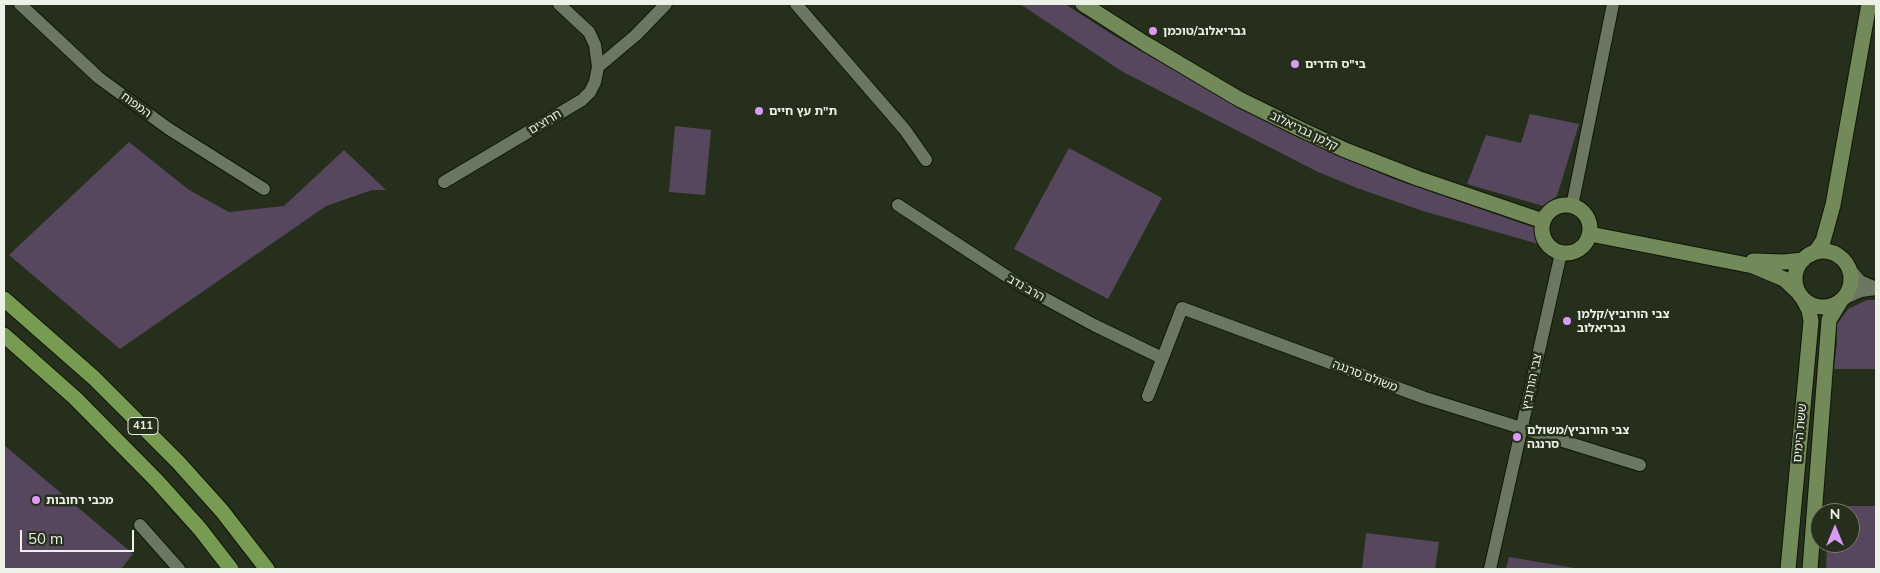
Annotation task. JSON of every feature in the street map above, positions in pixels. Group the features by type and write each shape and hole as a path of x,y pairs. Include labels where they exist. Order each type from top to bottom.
{"main road":[{"name":"411","path":"4,298 94,378 178,462 222,511 266,569"},
{"name":"411","path":"4,335 75,398 157,481 200,529 231,569"}],"street":[{"name":"המפוח","path":"20,4 99,78 169,129 264,189"},
{"name":"חרוצים","path":"444,182 582,100 590,92 595,82 598,67 595,45 589,32 559,4"},
{"path":"598,67 636,35 666,4"},
{"path":"796,4 905,130 926,160"},
{"name":"קלמן גבריאלוב","path":"1083,4 1239,99 1298,128 1345,150 1417,178 1543,220"},
{"path":"1572,206 1613,4"},
{"path":"1801,296 1796,284 1796,275 1807,257 1817,250 1823,241 1833,205 1869,4"},
{"name":"הרב נדב","path":"898,205 1020,285 1094,325 1162,358"},
{"path":"1565,205 1572,206 1584,213 1588,220 1590,234 1582,248 1576,252 1561,253 1547,245 1542,232 1543,220 1552,209 1565,205"},
{"path":"1833,205 1834,235 1851,275 1851,284 1848,292 1841,300"},
{"path":"1590,234 1728,260 1772,273 1784,279 1810,304 1819,307 1832,306 1861,291 1876,289"},
{"path":"1728,260 1784,262 1807,257 1819,252 1828,252 1845,263 1860,281 1876,289"},
{"name":"צבי הורוביץ","path":"1490,569 1561,253"},
{"name":"ששת הימים","path":"1788,569 1811,320 1809,310 1801,296"},
{"name":"ששת הימים","path":"1810,569 1828,320 1832,311 1841,300"},
{"name":"משולם סרנגה","path":"1148,396 1182,308 1424,398 1640,466"},
{"path":"140,525 179,569"}],"shaded area":[{"path":"1020,4 1065,4 1113,35 1219,96 1276,126 1339,156 1394,179 1535,228 1542,245 1423,211 1318,172 1123,72"},
{"path":"1530,114 1579,124 1557,196 1543,206 1467,184 1486,135 1521,143"},
{"path":"675,126 711,130 705,195 669,192"},
{"path":"129,142 189,190 229,212 284,206 344,150 386,190 372,190 326,206 120,349 9,255"},
{"path":"1069,148 1162,198 1108,299 1014,249"},
{"path":"1867,300 1876,300 1876,369 1834,369 1837,324 1848,309"},
{"name":"מכבי רחובות","path":"4,445 133,554 121,569 4,569"},
{"path":"1860,506 1876,506 1876,569 1826,569 1827,553 1860,553"},
{"path":"1366,533 1439,542 1435,569 1362,569"},
{"path":"1509,557 1580,569 1506,569"}],"place":[{"name":"גבריאלוב/טוכמן","path":"1153,31"},
{"name":"בי\"ס הדרים","path":"1295,64"},
{"name":"ת\"ת עץ חיים","path":"759,111"},
{"name":"צבי הורוביץ/קלמן גבריאלוב","path":"1567,321"},
{"name":"צבי הורוביץ/משולם סרנגה","path":"1517,437"},
{"name":"מכבי רחובות","path":"36,500"}]}
